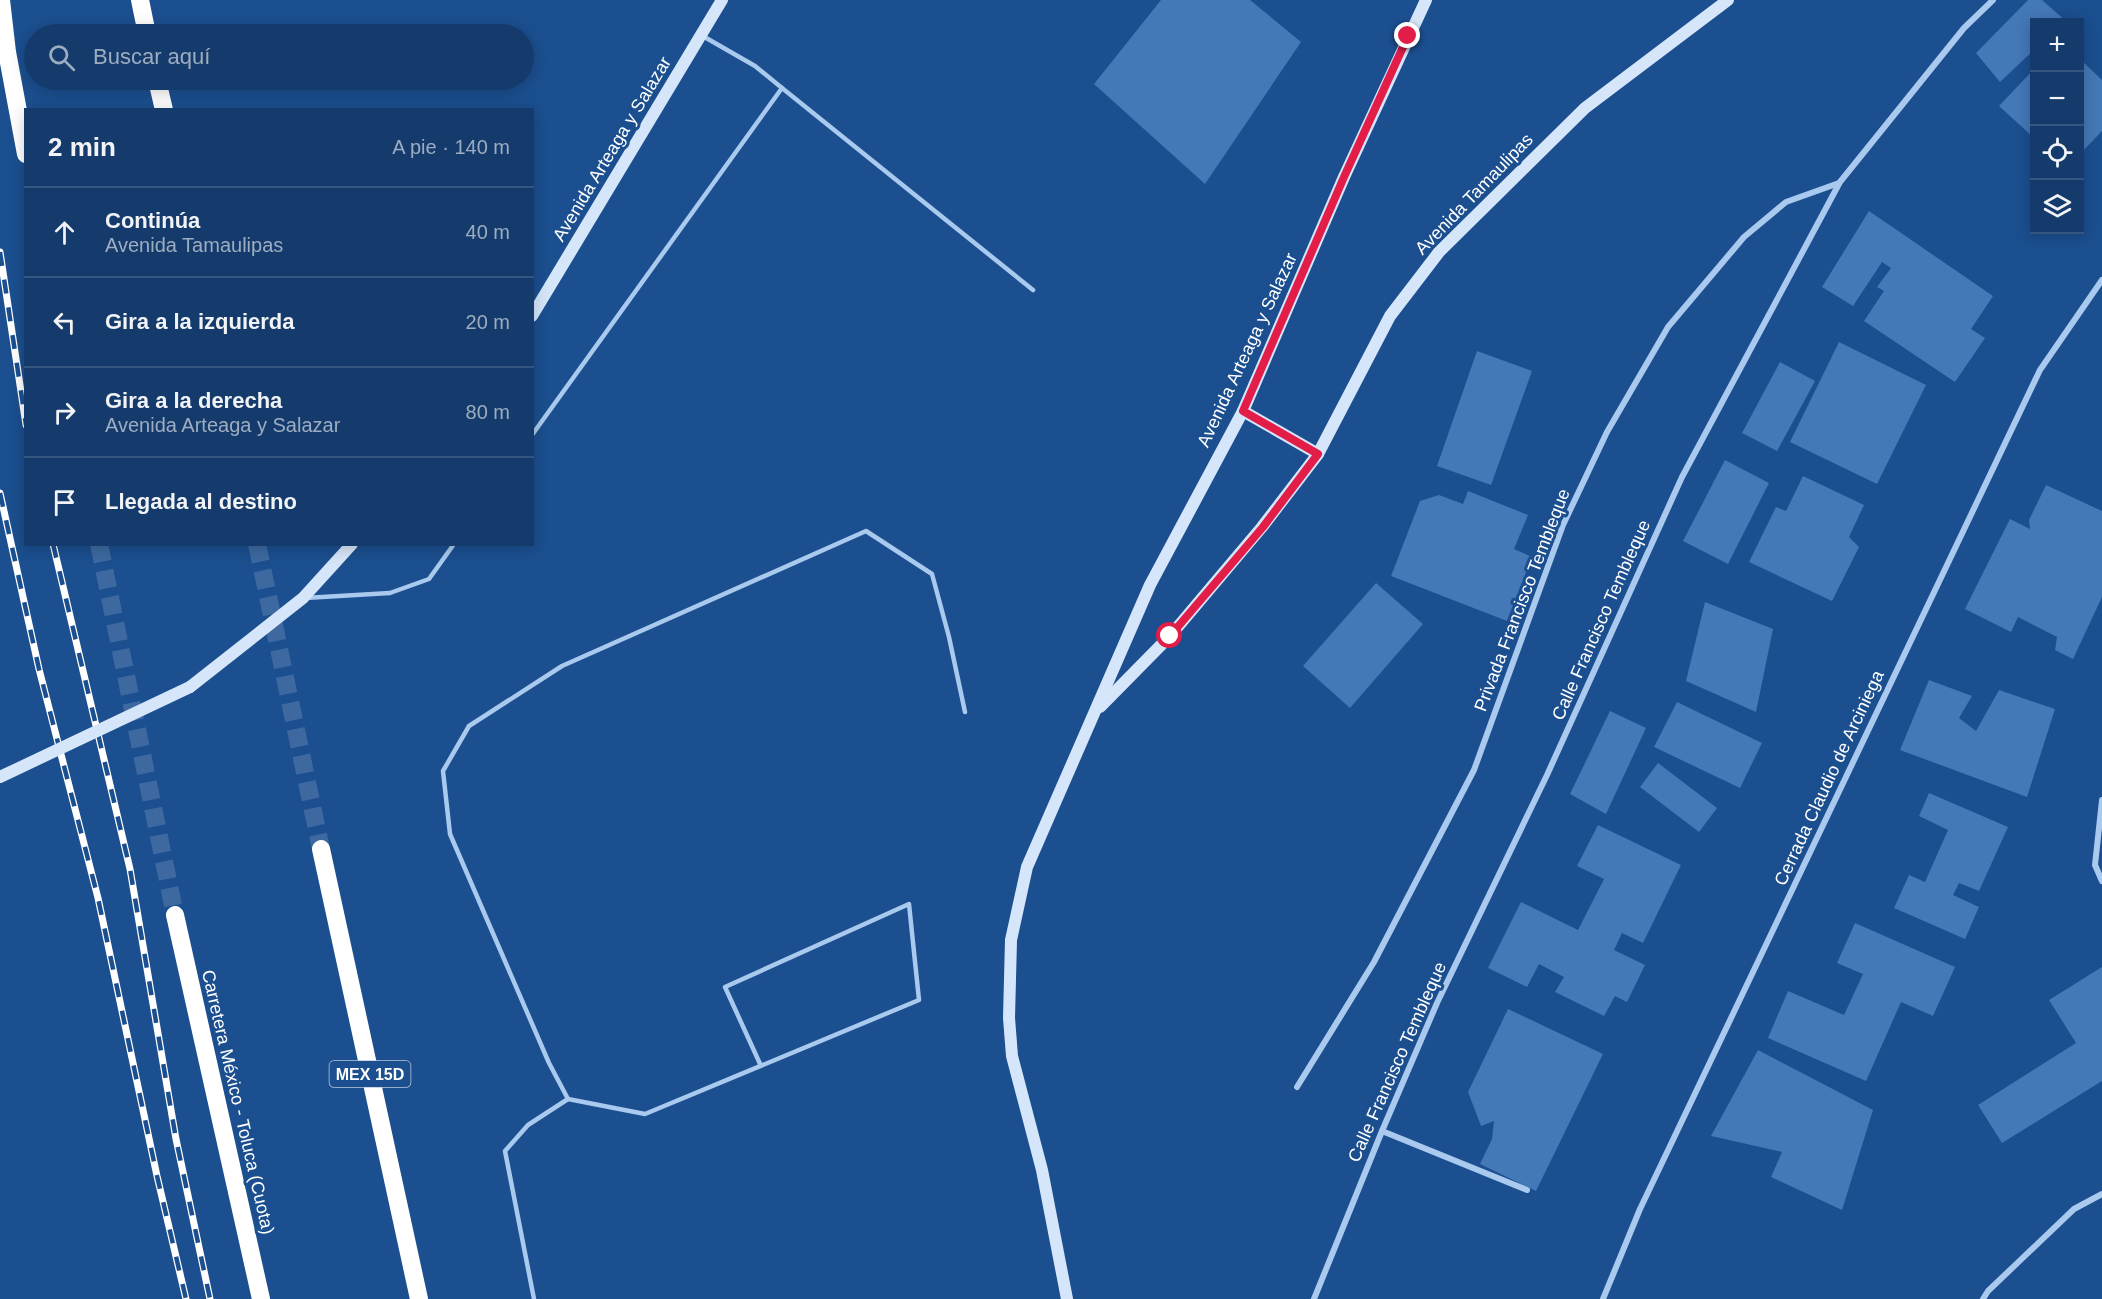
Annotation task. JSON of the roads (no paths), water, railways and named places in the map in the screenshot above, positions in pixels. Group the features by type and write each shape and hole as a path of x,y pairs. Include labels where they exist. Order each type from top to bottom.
{"highway":[{"path":"1,0 7,52 24,143"},
{"path":"140,0 145,24"},
{"path":"159,90 164,108"},
{"name":"MEX 15D","path":"321,849 418,1299"},
{"name":"Carretera México - Toluca (Cuota)","path":"175,915 261,1299"}],"street":[{"name":"Avenida Arteaga y Salazar","path":"534,313 722,0"},
{"name":"Avenida Arteaga y Salazar","path":"1067,1299 1042,1170 1012,1056 1009,1018 1011,940 1027,867 1150,585 1243,411 1344,177 1426,0"},
{"name":"Avenida Tamaulipas","path":"1095,712 1178,627 1263,527 1318,454 1390,316 1438,252 1585,108 1728,0"},
{"name":"Calle Francisco Tembleque","path":"1314,1299 1437,1003 1547,776 1682,477 1840,182 1964,28 1993,0"},
{"name":"Privada Francisco Tembleque","path":"1297,1087 1374,962 1474,770 1563,525 1607,432 1668,327 1743,237 1786,202 1840,182"},
{"name":"Cerrada Claudio de Arciniega","path":"1603,1299 1640,1209 2040,370 2102,280"},
{"path":"1243,411 1318,454"},
{"path":"0,777 190,687 303,598 350,546"},
{"path":"2102,800 2095,865 2102,881"},
{"path":"1382,1131 1527,1190"},
{"path":"1983,1299 1988,1291 2074,1209 2102,1194"}],"lane":[{"path":"700,35 755,66 1033,290"},
{"path":"534,432 782,88"},
{"path":"568,1098 549,1063 450,834 443,771 469,726 562,666 866,531 932,574 949,637 965,712"},
{"path":"303,598 390,593 399,590 429,579 453,546"},
{"path":"534,1299 505,1151 528,1125 568,1098 645,1114 761,1066 919,1000 909,904 724,987 761,1066"}],"tunnel":[{"path":"99,546 175,915"},
{"path":"257,546 321,849"}],"railway":[{"path":"0,252 24,412"},
{"path":"0,493 39,669 98,898 157,1176 186,1299"},
{"path":"53,546 130,869 176,1139 210,1299"}]}
